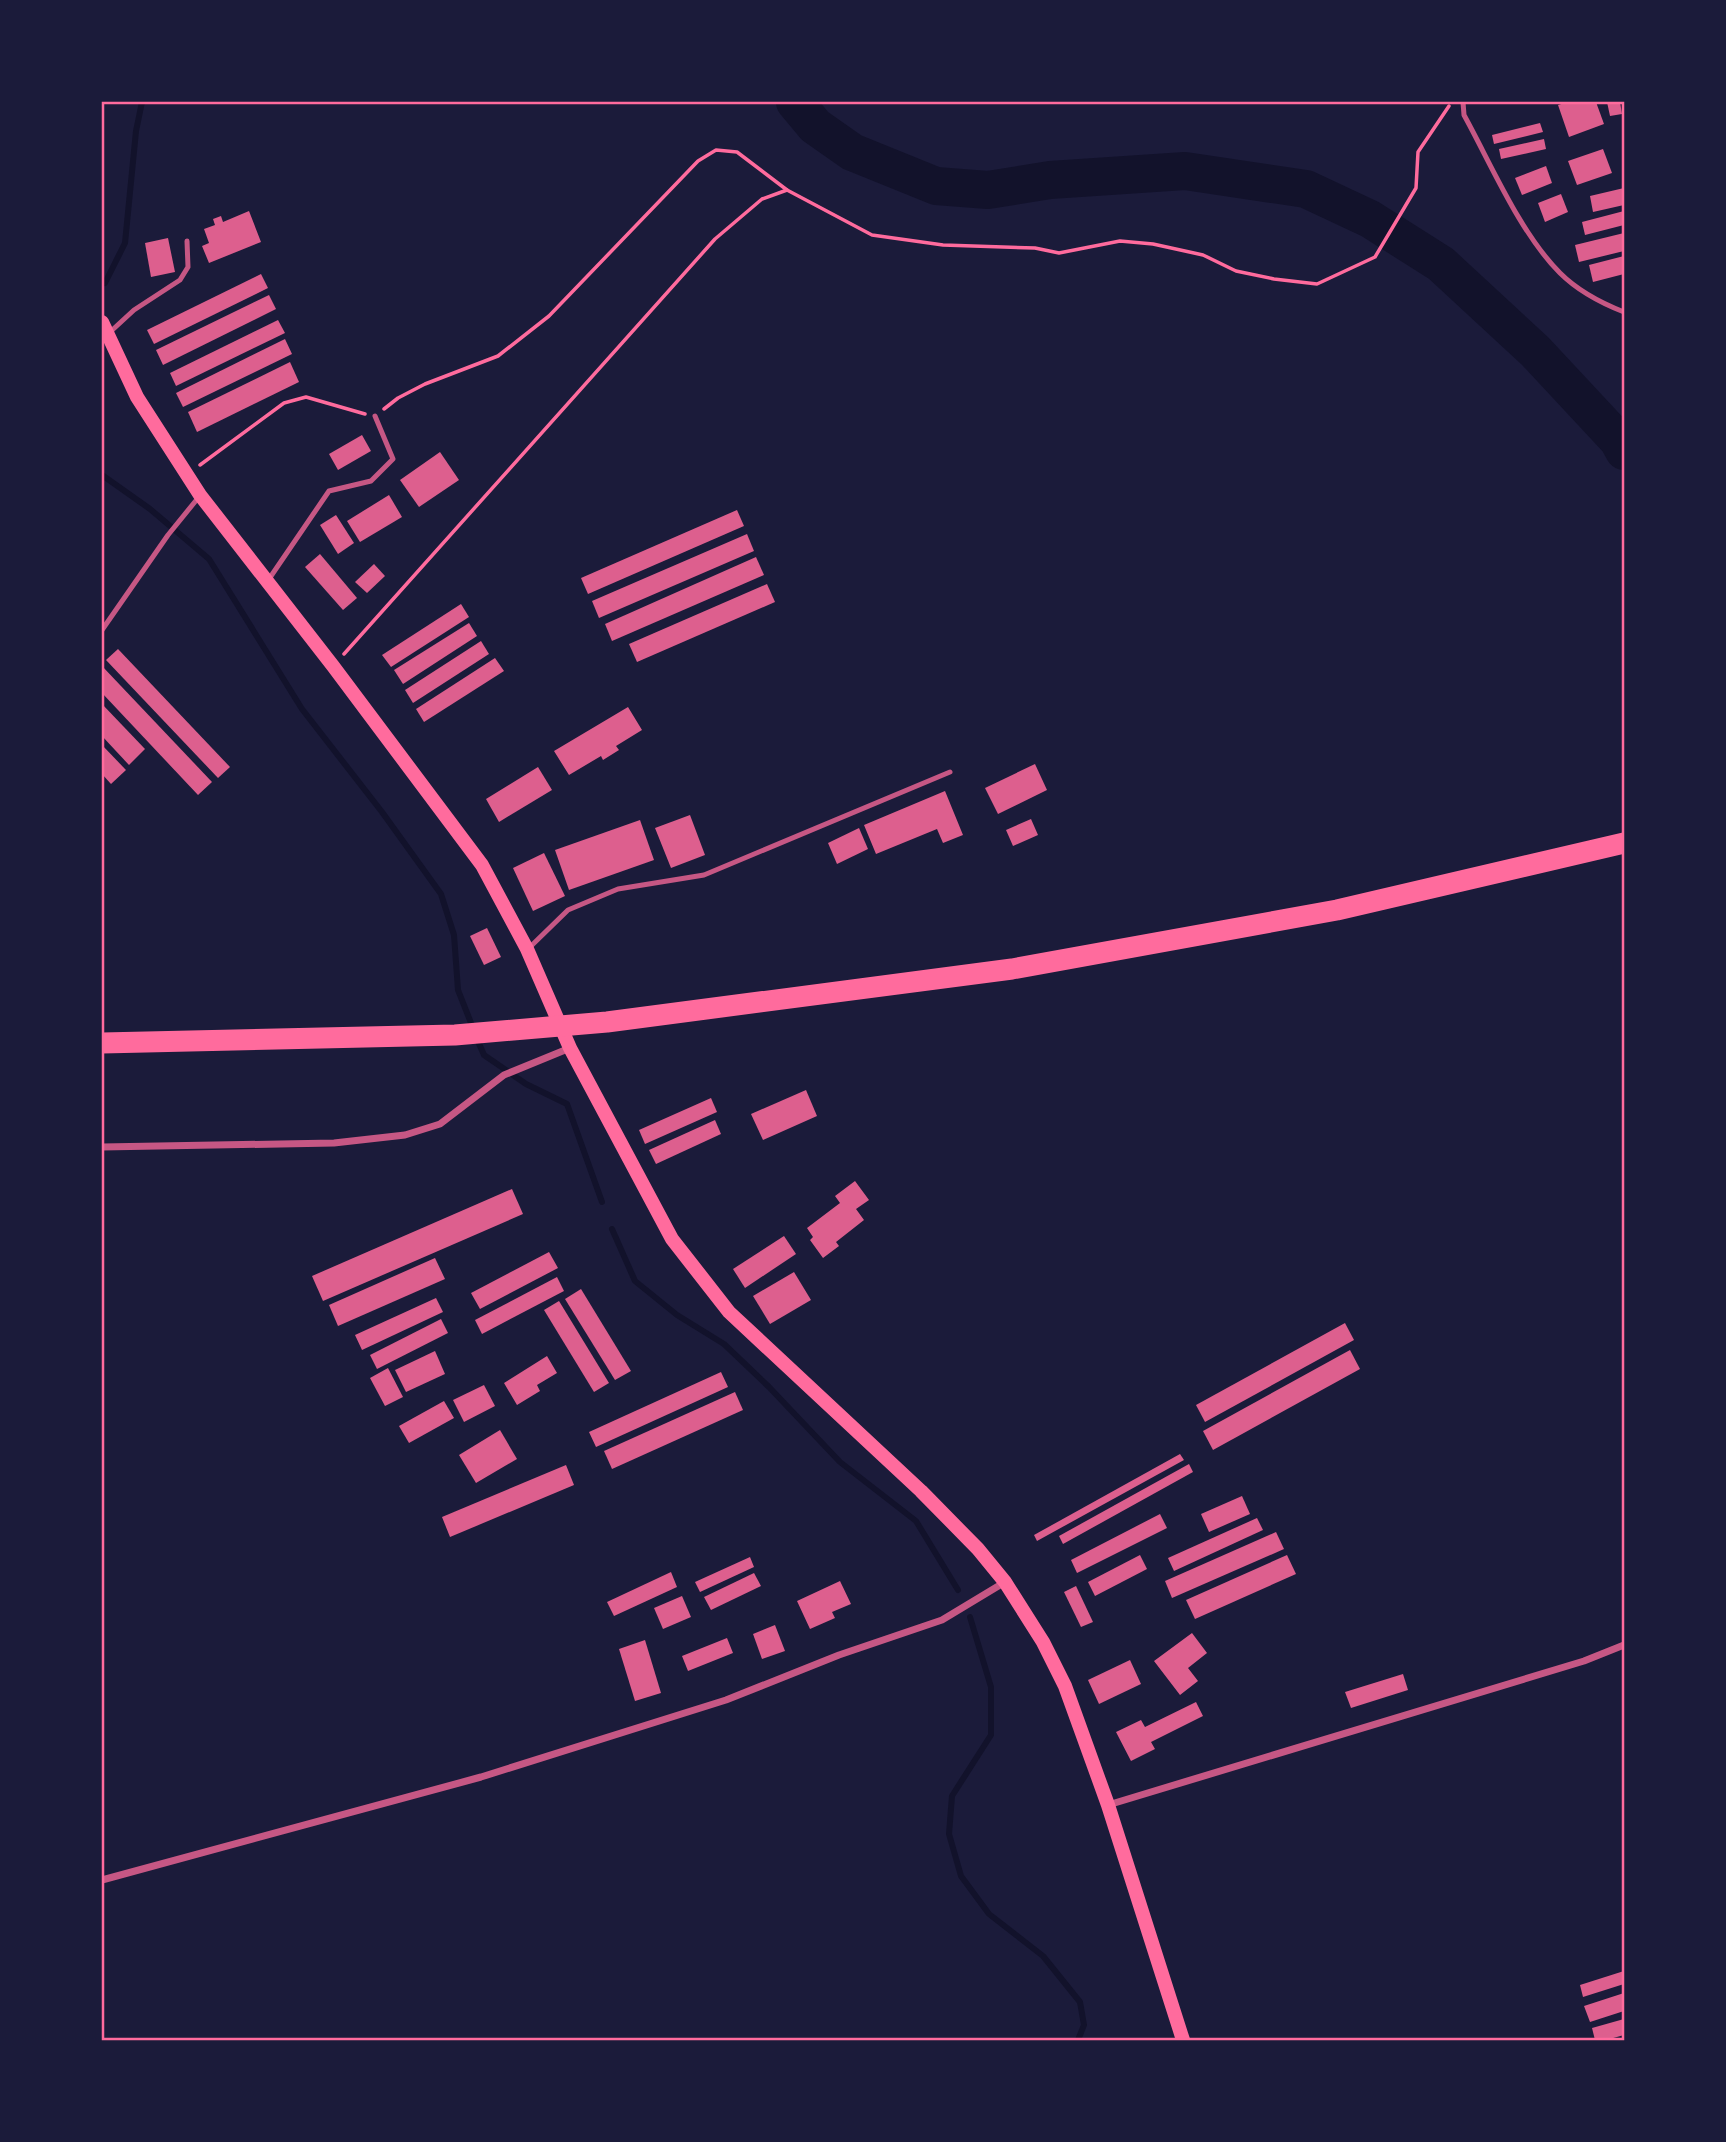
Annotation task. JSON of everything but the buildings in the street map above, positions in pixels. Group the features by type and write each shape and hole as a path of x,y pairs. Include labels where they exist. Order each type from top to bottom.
{"highway":[{"path":"102,1043 454,1035 607,1022 1012,969 1337,910 1625,843"}],"main road":[{"path":"104,328 137,397 200,495 333,666 482,865 527,950 570,1048 673,1239 729,1312 921,1491 978,1549 1005,1582 1043,1642 1065,1686 1108,1805 1183,2040"}],"street":[{"path":"102,1147 334,1143 404,1135 440,1124 504,1075 570,1048"},
{"path":"102,1880 481,1777 726,1700 839,1655 942,1620 1005,1582"},
{"path":"1108,1805 1584,1661 1625,1645"}],"lane":[{"path":"1463,102 1464,115 1528,232 1560,273 1599,302 1625,312"},
{"path":"104,328 180,280 188,267 187,241"},
{"path":"267,582 329,491 371,481 393,459 375,416"},
{"path":"102,630 200,495"},
{"path":"527,950 568,910 618,889 704,875 950,772"}],"path":[{"path":"187,475 284,403 306,397 375,416 398,398 425,384 498,356 549,316 698,161 716,150 737,152 787,190 872,235 943,246 1035,248 1059,253 1120,241 1153,244 1203,255 1236,271 1317,284 1375,257 1416,188 1418,152 1452,102"},
{"path":"333,666 715,239 762,199 787,190"}],"waterway":[{"path":"105,283 125,243 136,131 142,102"},
{"path":"795,102 815,126 852,152 936,186 988,190 1050,180 1185,171 1306,189 1370,219 1441,264 1535,351 1618,440 1624,451"},
{"path":"102,475 150,509 209,559 302,709 441,894 454,935 458,990 473,1028"},
{"path":"477,1039 484,1055 526,1084 567,1104 602,1202"},
{"path":"612,1229 635,1281 677,1315 724,1344 840,1462 916,1521 958,1590"},
{"path":"970,1617 991,1687 991,1735 952,1796 949,1834 961,1876 989,1914 1043,1956 1080,2002 1084,2025 1078,2040"}]}
